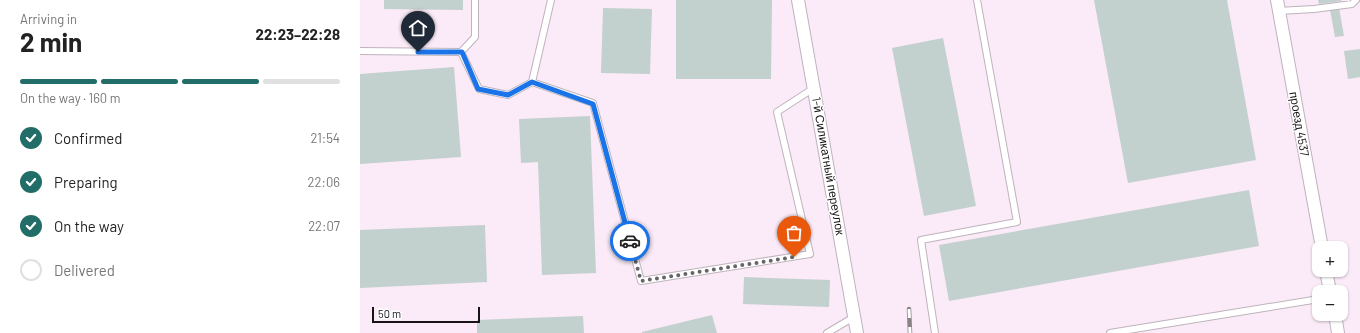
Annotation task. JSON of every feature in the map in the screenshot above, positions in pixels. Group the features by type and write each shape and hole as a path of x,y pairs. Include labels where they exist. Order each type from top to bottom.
{"street":[{"name":"1-й Силикатный переулок","path":"798,0 857,333"},
{"name":"проезд 4537","path":"1277,5 1321,241"},
{"path":"1336,321 1338,333"}],"lane":[{"path":"462,52 474,37 475,0"},
{"path":"532,82 551,0"},
{"path":"935,333 921,240 1017,222 977,0"},
{"path":"1277,5 1314,9 1352,4 1356,0"},
{"path":"360,52 462,52"},
{"path":"462,52 478,89 508,95 532,82 593,104 641,281 810,254 777,112 814,88"},
{"path":"1110,333 1312,300"},
{"path":"827,333 854,317"}],"shaded area":[{"path":"360,0 1360,0 1360,333 360,333"}],"building":[{"path":"384,0 463,0 463,10 384,9"},
{"path":"676,0 772,0 771,79 676,79"},
{"path":"1094,0 1227,0 1256,160 1128,183"},
{"path":"1318,0 1341,0 1341,1 1319,4"},
{"path":"603,8 652,9 650,74 601,73"},
{"path":"1339,8 1344,36 1335,37 1330,10"},
{"path":"943,38 976,206 924,216 892,48"},
{"path":"1360,49 1360,77 1348,79 1344,51"},
{"path":"454,67 461,157 360,164 360,74"},
{"path":"590,116 596,273 542,275 538,162 521,163 519,119"},
{"path":"1249,190 1259,246 949,301 939,245"},
{"path":"485,225 487,282 360,288 360,230"},
{"path":"744,277 830,280 829,307 743,304"},
{"path":"712,315 717,333 642,333 642,332"},
{"path":"583,316 584,333 477,333 477,320"}],"railway":[{"path":"909,309 910,333"}],"way so far":[{"path":"630,241 641,281 794,257"}],"route":[{"path":"418,52 462,52 478,89 508,95 532,82 593,104 630,241"}]}
